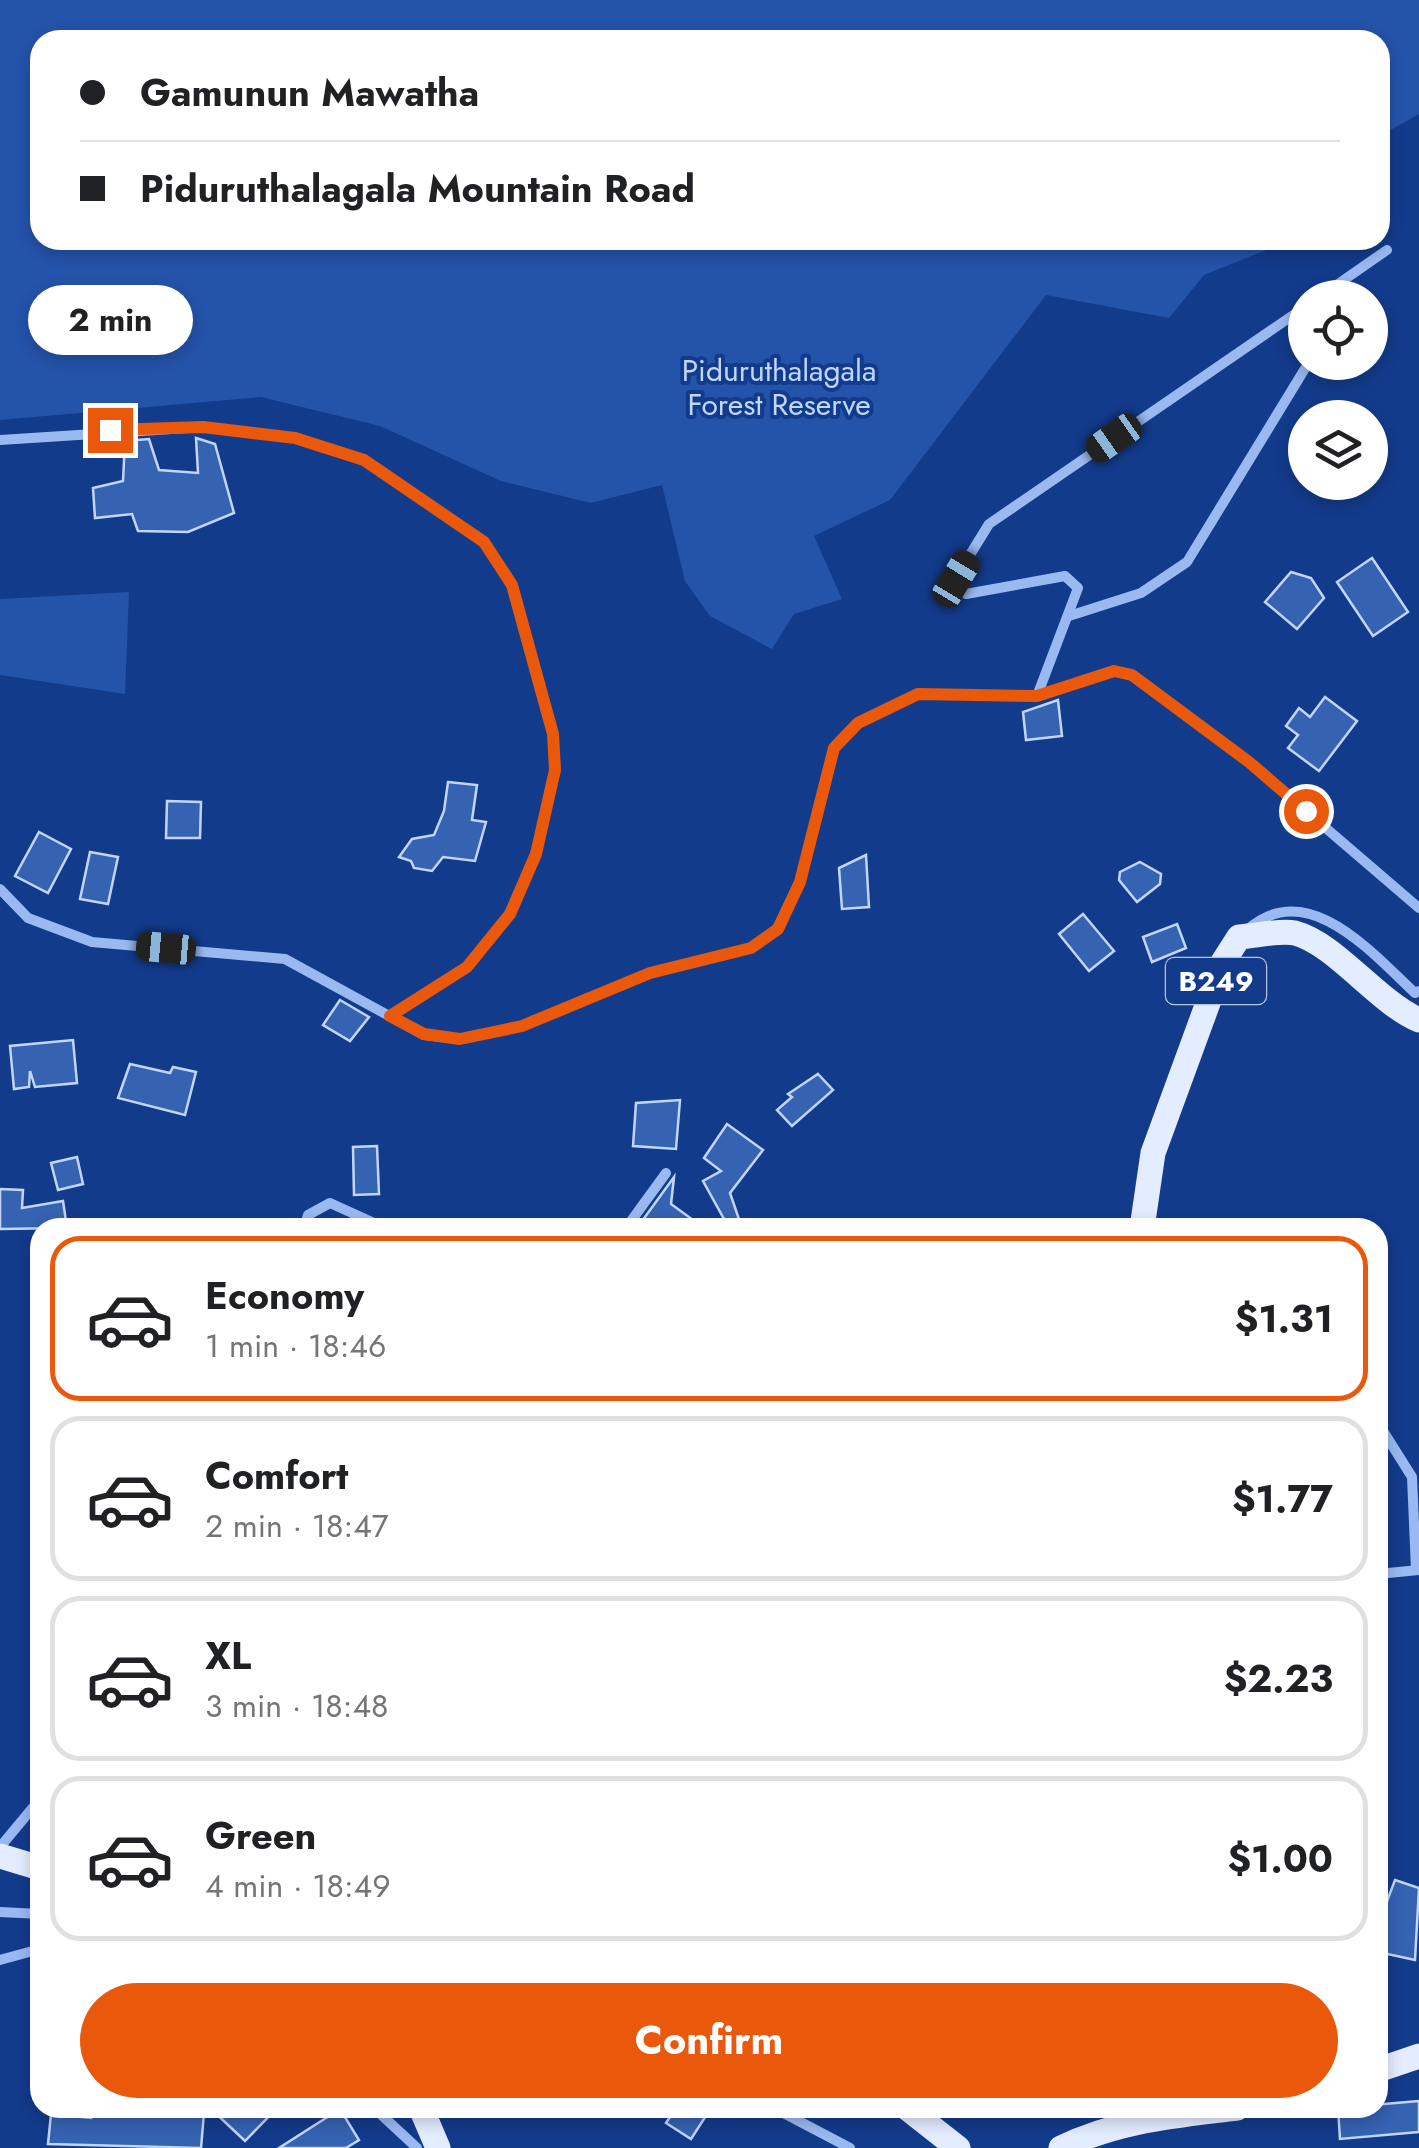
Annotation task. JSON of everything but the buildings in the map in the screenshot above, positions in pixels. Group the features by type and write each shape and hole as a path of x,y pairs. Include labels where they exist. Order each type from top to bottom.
{"main road":[{"name":"B249","path":"1143,1218 1153,1153 1223,962 1238,937 1294,934 1338,960 1401,1012 1419,1020"},
{"path":"0,1856 30,1865"},
{"path":"1388,2067 1419,2056"},
{"path":"425,2118 438,2148"},
{"path":"920,2118 958,2148"},
{"path":"1061,2148 1119,2124 1163,2118"}],"street":[{"path":"1344,280 1387,250"},
{"path":"1037,696 1078,588 1065,576 966,594 960,590 956,579 989,524 1288,322"},
{"path":"1068,616 1141,593 1187,562 1298,380"},
{"path":"0,440 203,427 295,438 364,460 484,542 512,585 553,734 555,770 536,854 510,914 467,967 390,1016"},
{"path":"0,889 28,918 92,942 285,959 424,1034 460,1039 522,1026 650,973 751,948 778,929 800,882 834,748 858,723 918,694 1037,696 1114,671 1132,675 1249,762 1419,908"},
{"path":"1238,937 1260,918 1288,910 1342,925 1419,992"},
{"path":"633,1218 666,1173"},
{"path":"307,1218 330,1203 362,1218"},
{"path":"1388,1439 1412,1476 1418,1570 1388,1573"},
{"path":"0,1847 30,1810"},
{"path":"0,1912 30,1914"},
{"path":"0,1960 30,1952"},
{"path":"385,2118 418,2148"},
{"path":"793,2118 850,2148"}],"green space":[{"name":"Piduruthalagala Forest Reserve","path":"0,0 1419,0 1419,114 1390,130 1390,30 30,30 30,250 1266,250 1204,275 1169,318 1046,295 890,500 814,536 842,599 794,614 772,649 710,616 685,581 662,485 591,503 501,481 380,426 261,397 0,420"},
{"path":"129,592 125,694 0,675 0,599"}],"route":[{"path":"110,430 203,427 295,438 364,460 484,542 512,585 553,734 555,770 536,854 510,914 467,967 390,1016 424,1034 460,1039 522,1026 650,973 751,948 778,929 800,882 834,748 858,723 918,694 1037,696 1114,671 1132,675 1249,762 1306,811"}]}
